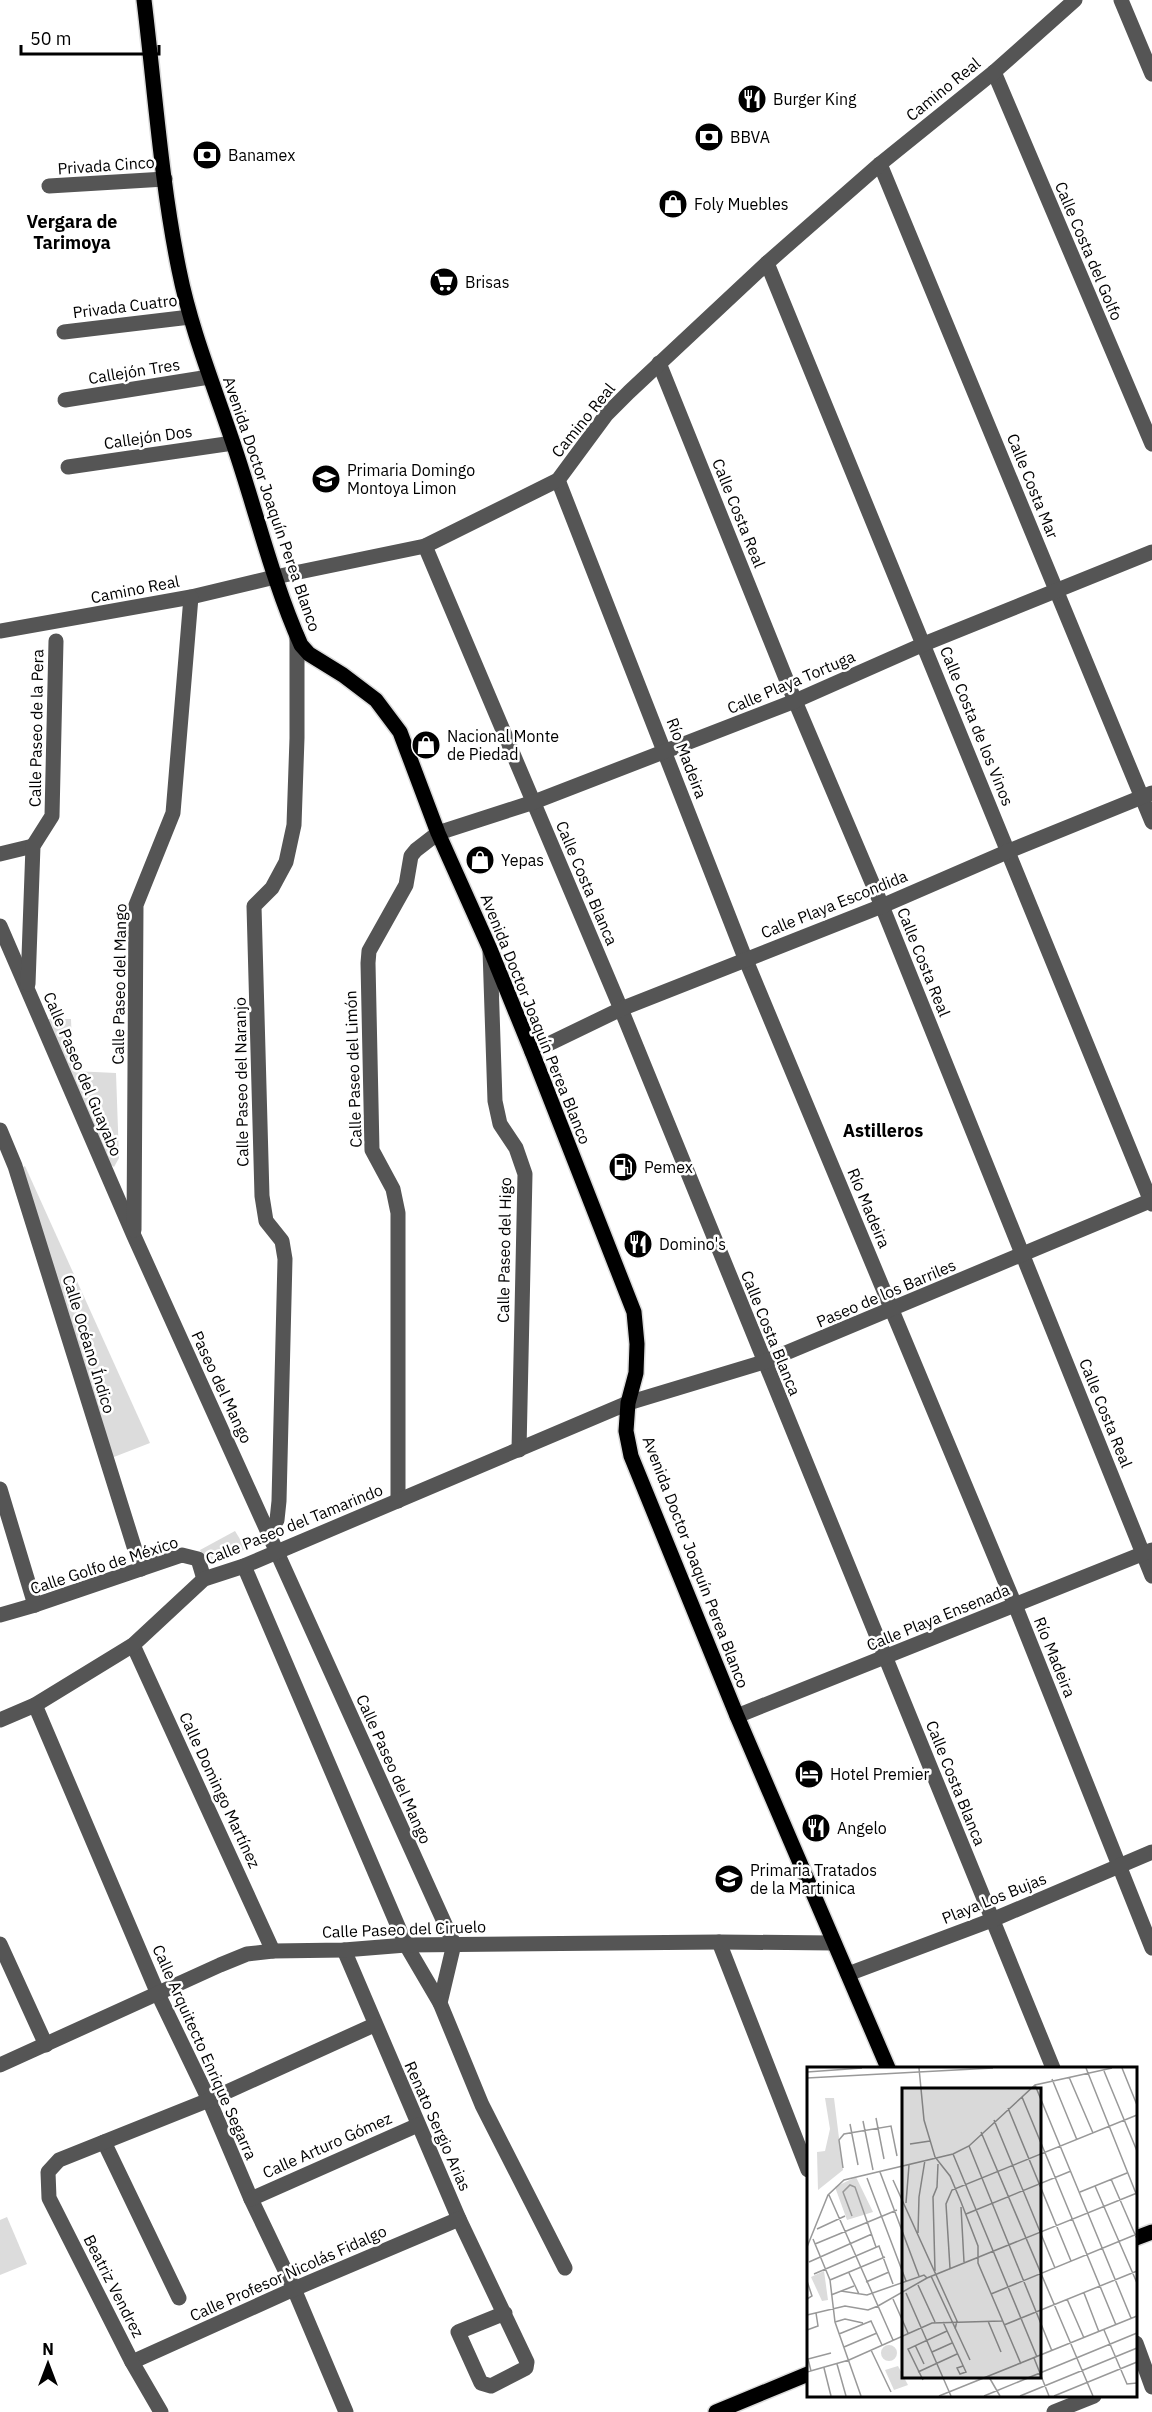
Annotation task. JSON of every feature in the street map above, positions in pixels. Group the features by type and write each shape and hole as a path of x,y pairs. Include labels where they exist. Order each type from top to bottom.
{"main road":[{"name":"Avenida Doctor Joaquín Perea Blanco","path":"144,0 165,179 179,270 190,317 275,577 301,645 309,654 360,686 376,700 400,732 438,833 490,949 634,1312 637,1344 636,1373 628,1403 626,1431 631,1456 737,1716 888,2067"},
{"path":"1137,2238 1152,2232"},
{"path":"724,2411 807,2374"}],"street":[{"name":"Camino Real","path":"0,631 191,597 425,546 558,480 606,415 767,262 880,164 994,72 1075,0"},
{"path":"1121,0 1152,74"},
{"name":"Calle Costa del Golfo","path":"994,72 1152,444"},
{"name":"Calle Costa Mar","path":"880,164 1056,590 1147,795 1152,822"},
{"name":"Privada Cinco","path":"49,186 165,179"},
{"name":"Calle Costa de los Vinos","path":"767,262 1152,1202"},
{"name":"Privada Cuatro","path":"64,332 190,317"},
{"name":"Calle Costa Real","path":"659,363 1022,1254 1148,1552 1152,1576"},
{"name":"Callejón Tres","path":"65,400 209,377"},
{"name":"Callejón Dos","path":"68,467 233,443"},
{"name":"Río Madeira","path":"558,480 746,958 1015,1605 1152,1948"},
{"name":"Calle Costa Blanca","path":"425,546 621,1009 1053,2067"},
{"name":"Calle Playa Tortuga","path":"438,833 534,802 666,752 795,701 924,644 1152,552"},
{"name":"Calle Paseo del Mango","path":"134,1236 136,905 173,813 191,597"},
{"name":"Calle Paseo del Naranjo","path":"269,1531 277,1520 279,1501 285,1259 282,1241 266,1221 262,1196 254,906 272,888 286,862 294,825 297,636"},
{"name":"Calle Paseo de la Pera","path":"27,990 33,846 52,816 56,641"},
{"name":"Calle Playa Escondida","path":"532,1052 621,1009 882,906 1147,795"},
{"name":"Calle Paseo del Limón","path":"398,1501 398,1213 393,1190 372,1150 368,963 369,951 374,940 405,885 411,856 438,833"},
{"path":"0,854 33,846"},
{"name":"Calle Paseo del Guayabo","path":"0,926 134,1236"},
{"name":"Calle Paseo del Higo","path":"490,949 495,1101 500,1124 516,1148 525,1174 519,1450"},
{"name":"Calle Océano Índico","path":"0,1130 15,1166 141,1569"},
{"name":"Paseo de los Barriles","path":"628,1403 764,1362 1152,1202"},
{"name":"Paseo del Mango","path":"134,1236 269,1531 276,1553"},
{"name":"Calle Paseo del Tamarindo","path":"0,1720 35,1705 134,1645 204,1579 276,1553 628,1403"},
{"path":"0,1489 36,1605"},
{"name":"Calle Playa Ensenada","path":"737,1716 1148,1552"},
{"name":"Calle Paseo del Mango","path":"276,1553 454,1944"},
{"name":"Calle Golfo de México","path":"0,1615 182,1555 198,1560 204,1579"},
{"path":"244,1566 406,1945 440,2003 482,2105 565,2268"},
{"name":"Calle Domingo Martínez","path":"134,1645 273,1950"},
{"name":"Calle Arquitecto Enrique Segarra","path":"35,1705 158,1994 209,2100 251,2199 294,2289 346,2412"},
{"name":"Playa Los Bujas","path":"848,1974 992,1920 1152,1852"},
{"path":"719,1942 807,2167"},
{"name":"Calle Paseo del Ciruelo","path":"0,2065 220,1965 247,1954 273,1950 344,1950 454,1944 834,1943"},
{"path":"0,1944 46,2044"},
{"path":"440,2003 454,1944"},
{"name":"Renato Sergio Arias","path":"344,1950 374,2025 459,2219 505,2313 528,2365 491,2386 481,2383 458,2332 505,2313"},
{"path":"179,2298 104,2142 209,2100 374,2025"},
{"name":"Calle Arturo Gómez","path":"251,2199 418,2125"},
{"name":"Beatriz Vendrez","path":"104,2142 59,2160 48,2172 49,2198 132,2362 161,2412"},
{"name":"Calle Profesor Nicolás Fidalgo","path":"132,2362 294,2289 459,2219"},
{"path":"1137,2346 1147,2377"},
{"path":"1054,2412 1092,2397"}],"shaded area":[{"path":"33,1019 71,1019 73,1071 116,1073 119,1158 114,1167 92,1152"},
{"path":"25,1166 150,1443 101,1462 10,1174"},
{"path":"235,1531 246,1549 207,1565 200,1550"},
{"path":"7,2217 27,2264 0,2275 0,2220"}],"place":[{"name":"Burger King","path":"752,99"},
{"name":"BBVA","path":"709,137"},
{"name":"Banamex","path":"207,155"},
{"name":"Foly Muebles","path":"673,204"},
{"name":"Brisas","path":"444,282"},
{"name":"Primaria Domingo Montoya Limon","path":"326,479"},
{"name":"Nacional Monte de Piedad","path":"426,745"},
{"name":"Yepas","path":"480,860"},
{"name":"Pemex","path":"623,1167"},
{"name":"Domino's","path":"638,1244"},
{"name":"Hotel Premier","path":"809,1774"},
{"name":"Angelo","path":"816,1828"},
{"name":"Primaria Tratados de la Martinica","path":"729,1879"}],"district":[{"name":"Vergara de Tarimoya","path":"72,231"},
{"name":"Astilleros","path":"883,1130"}]}
